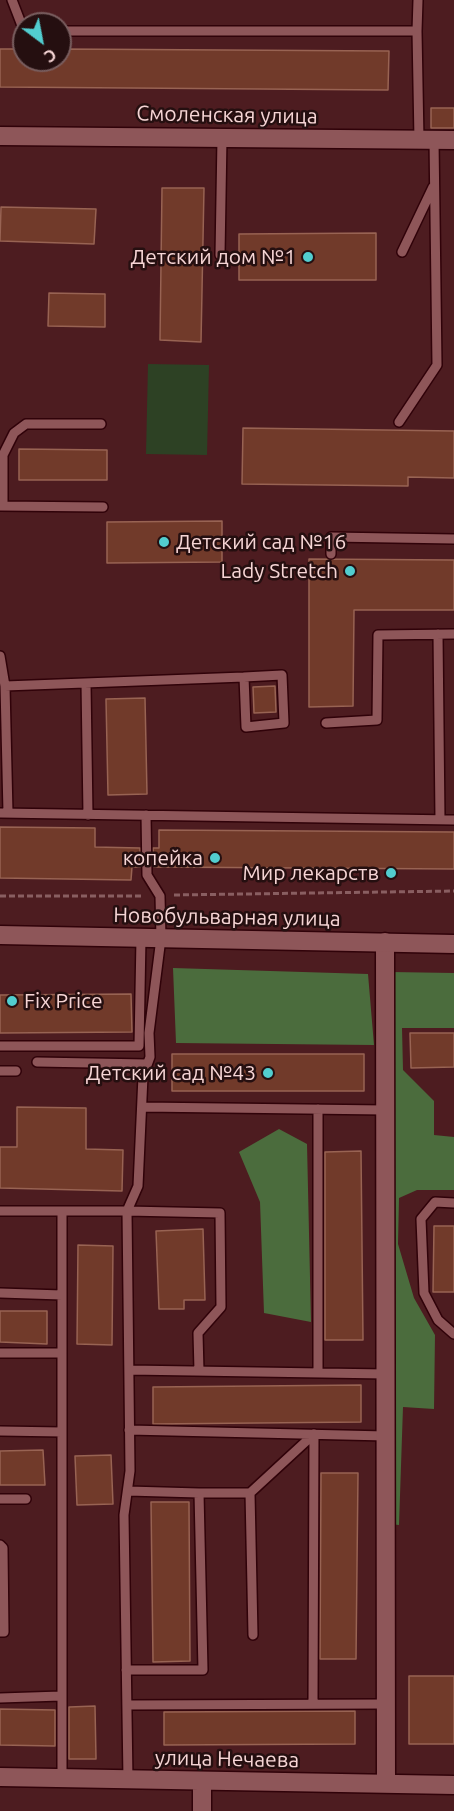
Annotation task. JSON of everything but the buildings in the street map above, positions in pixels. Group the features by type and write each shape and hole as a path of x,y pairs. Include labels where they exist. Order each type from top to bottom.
{"street":[{"name":"Смоленская улица","path":"0,135 454,140"},
{"name":"Новобульварная улица","path":"0,935 454,944"},
{"path":"385,942 386,1783"},
{"name":"улица Нечаева","path":"0,1777 454,1785"},
{"path":"202,1782 202,1811"}],"lane":[{"path":"399,422 437,365 434,185 426,140 417,31 418,0"},
{"path":"72,31 417,31"},
{"path":"220,255 222,138"},
{"path":"402,252 434,185"},
{"path":"101,424 26,424 14,433 3,455 2,506 103,507"},
{"path":"331,554 331,537 454,539"},
{"path":"438,634 440,820"},
{"path":"326,723 377,720 378,635 454,634"},
{"path":"0,656 5,686 4,813 454,820"},
{"path":"5,686 282,675 284,723 246,727 244,677"},
{"path":"86,683 88,814"},
{"path":"128,1780 124,1515 130,1471 127,1210 138,1186 143,1076 150,1057 149,1033 161,938 160,896 147,875 146,816"},
{"path":"0,1046 139,1046 141,938"},
{"path":"37,1062 147,1064"},
{"path":"0,1071 16,1071"},
{"path":"142,1107 385,1110"},
{"path":"318,1109 318,1373"},
{"path":"454,1203 435,1203 421,1219 424,1293 438,1320 454,1334"},
{"path":"0,1211 127,1210 220,1213 221,1306 198,1333 199,1371"},
{"path":"62,1211 62,1779"},
{"path":"0,1293 62,1295"},
{"path":"0,1353 62,1353"},
{"path":"129,1370 386,1374"},
{"path":"129,1430 386,1436"},
{"path":"0,1431 62,1432"},
{"path":"128,1491 250,1493 314,1434"},
{"path":"313,1704 314,1434"},
{"path":"126,1670 202,1670 199,1493"},
{"path":"250,1493 253,1635"},
{"path":"0,1499 26,1499"},
{"path":"0,1545 3,1548 4,1632 0,1632"},
{"path":"0,1698 61,1696"},
{"path":"127,1705 386,1704"}],"path":[{"path":"0,896 454,891"}],"green space":[{"path":"148,364 209,365 207,455 146,454"},
{"path":"173,968 368,974 374,1045 176,1043"},
{"path":"391,972 454,973 454,1028 402,1028 403,1070 434,1101 434,1135 454,1137 454,1190 417,1190 399,1198 398,1244 414,1298 435,1335 434,1409 403,1407 399,1525 390,1524"},
{"path":"279,1129 307,1144 311,1322 264,1313 260,1202 239,1152"}],"place":[{"name":"Детский дом №1","path":"308,257"},
{"name":"Детский сад №16","path":"164,542"},
{"name":"Lady Stretch","path":"350,571"},
{"name":"копейка","path":"215,858"},
{"name":"Мир лекарств","path":"391,873"},
{"name":"Fix Price","path":"12,1001"},
{"name":"Детский сад №43","path":"268,1073"}]}
